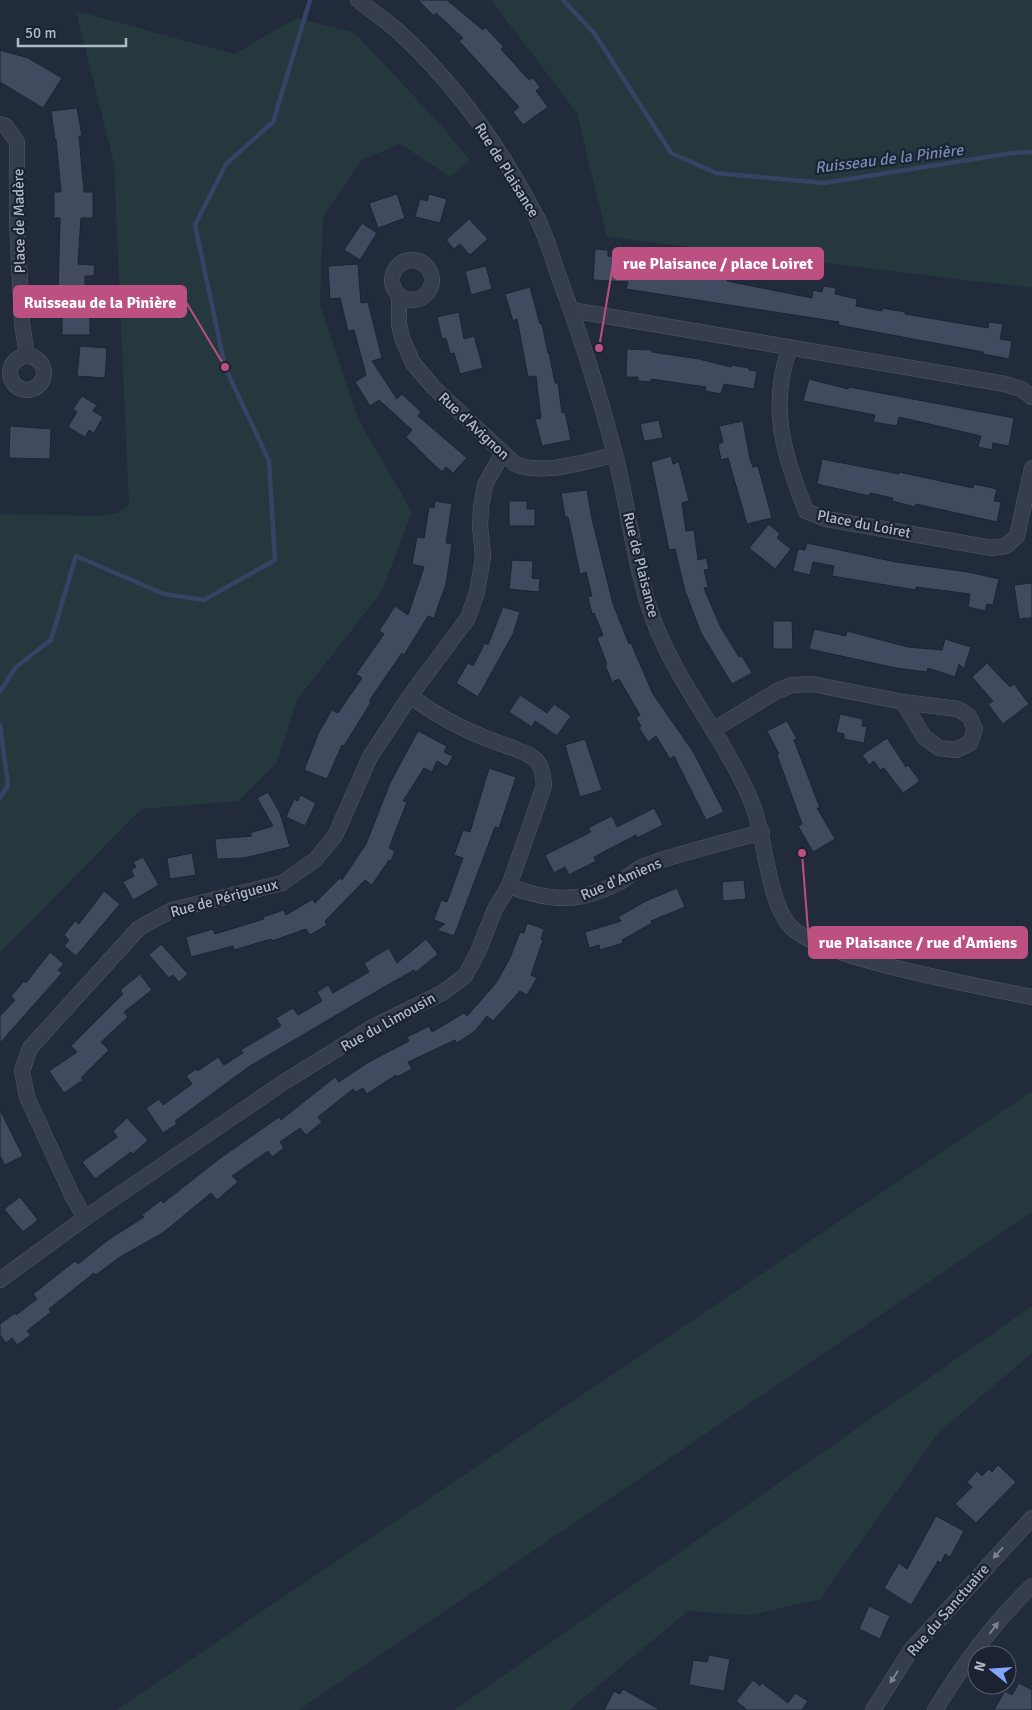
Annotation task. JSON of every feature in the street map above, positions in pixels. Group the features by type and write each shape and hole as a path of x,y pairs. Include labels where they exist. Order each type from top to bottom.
{"street":[{"name":"Rue de Plaisance","path":"358,0 398,31 448,82 492,142 536,215 571,310 615,455 649,608 669,654 752,802 762,832 780,909 791,928 810,941 836,951 929,975 1032,997"},
{"name":"Place de Madère","path":"0,124 6,126 17,142 16,222 22,323 27,356"},
{"name":"Rue d'Avignon","path":"398,296 399,324 402,338 413,363 434,388 502,454 525,468 542,469 615,455"},
{"path":"571,310 1005,384 1022,389 1032,397"},
{"name":"Place du Loiret","path":"790,347 782,370 781,436 806,511 836,520 992,548 1006,546 1017,536 1032,468"},
{"name":"Rue de Périgueux","path":"86,1218 72,1195 27,1096 22,1071 30,1048 139,928 172,910 282,883 315,860 335,836 370,757 410,696 468,618 477,592 484,557 481,507 485,485 502,454"},
{"path":"713,730 777,691 792,685 812,684 904,702 958,709 970,716 975,729 970,743 956,750 939,748 924,737 904,702"},
{"name":"Rue du Limousin","path":"0,1280 86,1218 284,1082 372,1028 442,993 465,976 478,952 495,908 509,886 544,786 539,763 528,754 468,732 440,717 410,696"},
{"name":"Rue d'Amiens","path":"509,886 533,895 555,899 577,898 619,882 642,867 762,832"},
{"name":"Rue du Sanctuaire","path":"873,1710 911,1650 1032,1518"},
{"path":"935,1710 954,1679 1015,1602 1032,1586"}],"green space":[{"path":"491,0 1032,0 1032,288 607,237 577,113"},
{"path":"76,11 234,54 297,18 355,33 438,122 470,160 450,177 400,144 362,160 323,216 320,305 358,419 412,512 382,591 297,700 277,762 238,801 141,809 0,953 0,514 100,516 118,513 129,505 114,163"},
{"path":"1032,1091 1032,1212 299,1710 116,1710"},
{"path":"1032,1306 1032,1353 938,1433 820,1599 751,1615 688,1611 569,1710 454,1710"}],"building":[{"path":"418,0 447,0 483,30 485,27 504,47 501,49 529,80 533,78 540,87 536,91 548,107 523,125 513,112 519,107 459,41 463,38 436,13 434,16"},
{"path":"0,50 28,58 62,78 43,108 0,82"},
{"path":"77,108 82,136 79,136 84,192 93,192 93,218 81,218 78,264 95,265 94,276 85,276 85,286 79,286 78,309 90,309 90,335 62,335 62,293 58,293 60,218 54,218 54,192 61,192 56,139 51,111"},
{"path":"397,194 405,218 378,228 369,203"},
{"path":"429,194 447,199 440,223 415,217 420,199 427,201"},
{"path":"469,219 488,239 470,255 460,244 454,249 446,240"},
{"path":"362,223 377,233 360,260 344,250"},
{"path":"595,249 608,250 608,256 623,257 623,262 667,269 668,266 685,269 684,273 710,278 712,268 729,271 727,281 812,298 813,290 822,292 823,286 836,288 835,294 857,299 856,306 882,311 882,308 905,312 905,314 988,328 989,322 1003,324 1000,339 1012,341 1009,359 983,354 983,352 838,325 839,322 626,289 628,282 593,280"},
{"path":"358,264 361,303 368,302 382,358 372,361 397,399 402,394 421,412 418,416 467,458 453,473 446,467 442,472 431,462 406,437 412,430 379,400 370,406 355,382 366,375 354,330 348,331 340,298 330,299 328,266"},
{"path":"486,266 492,289 471,295 465,271"},
{"path":"530,287 540,324 542,324 555,383 558,383 562,413 565,412 571,440 542,446 535,419 541,418 536,376 528,377 517,319 513,321 505,294"},
{"path":"459,312 464,339 474,336 483,368 460,374 454,353 450,354 446,338 442,339 437,317"},
{"path":"80,346 107,348 105,378 77,376"},
{"path":"627,349 652,350 652,352 699,359 731,367 731,365 749,368 749,370 757,371 754,389 724,384 721,394 705,391 706,387 651,379 651,382 638,381 638,377 626,377"},
{"path":"809,379 848,389 849,387 1014,418 1009,446 993,443 992,450 978,447 981,436 899,417 897,426 873,422 875,415 803,401"},
{"path":"82,396 97,405 93,411 103,417 94,433 89,430 85,437 68,427 77,412 73,409"},
{"path":"659,420 663,438 644,441 640,424"},
{"path":"743,421 750,459 753,467 758,466 772,518 747,524 728,458 721,460 718,445 723,442 719,426"},
{"path":"10,426 51,429 50,459 9,458"},
{"path":"671,456 673,464 679,462 689,501 682,503 686,531 694,530 698,560 706,558 709,569 704,570 708,587 704,588 720,626 739,657 742,656 752,673 732,684 701,633 685,591 675,549 669,550 651,462"},
{"path":"822,459 899,474 899,472 973,488 974,484 997,489 994,501 1001,502 997,522 916,504 915,507 892,501 893,498 870,493 869,496 817,484"},
{"path":"587,490 592,519 613,604 629,644 631,643 653,694 694,753 724,812 706,820 674,756 670,759 656,736 648,742 639,728 641,726 636,718 640,715 619,679 612,682 605,665 607,664 597,638 603,635 594,613 592,614 588,597 592,596 586,572 580,574 568,517 565,517 561,493"},
{"path":"435,501 452,504 446,543 452,544 446,584 434,618 428,616 404,655 402,653 369,701 371,702 344,746 342,745 327,779 304,770 319,732 332,710 338,713 362,678 356,674 384,634 379,631 395,606 408,615 424,567 412,564 417,537 424,538 429,507 434,508"},
{"path":"509,501 527,501 527,509 535,509 535,526 509,526"},
{"path":"769,524 780,534 777,538 791,549 775,569 749,548"},
{"path":"807,543 896,562 968,572 999,579 993,605 987,604 985,611 968,607 970,594 916,587 916,590 832,576 834,566 813,562 810,575 793,571 798,549 805,550"},
{"path":"512,560 533,561 532,578 540,579 539,592 509,589"},
{"path":"1032,583 1032,618 1019,619 1014,585"},
{"path":"503,607 520,612 513,634 478,697 456,683 468,663 473,666 485,643 488,645"},
{"path":"773,621 792,621 793,649 773,649"},
{"path":"814,629 846,636 847,631 908,647 942,650 945,639 971,647 964,669 959,664 955,677 928,668 927,672 896,668 809,649"},
{"path":"987,663 1010,687 1014,684 1029,704 1003,724 988,704 993,701 972,677"},
{"path":"520,695 547,713 554,704 571,716 557,736 535,721 532,727 509,712"},
{"path":"840,714 863,719 862,726 867,727 864,743 844,739 844,734 836,732"},
{"path":"787,721 797,739 794,740 820,808 817,808 835,839 813,852 798,826 802,824 777,755 779,754 767,731"},
{"path":"418,731 447,746 444,752 453,756 447,767 437,761 432,772 424,768 403,801 407,802 389,848 395,851 391,861 389,860 372,885 365,880 325,921 327,925 310,935 306,929 272,941 271,939 234,950 233,946 191,957 186,937 213,929 215,934 264,919 263,917 284,910 286,915 313,899 315,903 340,878 342,880 366,844 390,783"},
{"path":"887,738 906,767 908,765 920,781 903,793 884,768 880,770 874,761 869,765 862,755"},
{"path":"585,739 602,790 580,797 565,745"},
{"path":"489,768 516,777 499,828 495,827 454,936 437,930 445,924 434,920 441,900 447,902 463,858 454,855 463,830 470,832"},
{"path":"268,792 280,813 290,847 244,858 217,859 215,839 252,836 250,833 273,826 257,798"},
{"path":"300,795 316,803 305,826 286,817 294,799 298,801"},
{"path":"654,808 663,825 637,838 636,835 594,857 596,861 569,875 565,867 554,873 545,855 591,832 588,828 612,816 617,827"},
{"path":"192,853 196,875 170,879 167,858"},
{"path":"143,857 159,885 133,900 123,882 134,876 131,870 136,867 133,862"},
{"path":"744,880 746,899 723,901 722,882"},
{"path":"677,888 685,907 651,921 652,923 622,940 623,943 600,950 599,945 589,948 585,932 621,921 618,917 646,901"},
{"path":"104,891 120,904 76,956 64,946 69,940 64,935 75,921 79,924"},
{"path":"527,923 544,929 541,939 543,940 531,975 537,978 527,995 520,991 493,1021 487,1016 475,1031 457,1043 455,1040 408,1062 412,1069 397,1077 396,1075 367,1094 363,1088 356,1092 353,1089 318,1117 322,1122 306,1135 300,1128 280,1142 284,1148 272,1157 268,1151 232,1176 238,1182 217,1200 211,1193 164,1232 120,1257 96,1275 94,1273 49,1309 51,1312 27,1331 31,1335 17,1345 12,1338 6,1343 0,1335 0,1324 15,1313 16,1315 37,1299 33,1294 75,1261 78,1264 108,1240 144,1217 142,1215 161,1200 163,1203 219,1159 279,1117 281,1120 335,1077 339,1082 367,1063 409,1041 407,1037 429,1026 432,1032 464,1013 467,1016 496,983 510,958 520,932 524,933"},
{"path":"426,939 438,954 416,972 414,970 250,1066 175,1121 177,1124 163,1133 146,1108 159,1099 163,1105 192,1084 186,1076 196,1069 198,1071 218,1057 224,1065 243,1053 241,1050 281,1026 276,1018 293,1008 298,1015 322,1001 317,992 328,985 333,993 369,972 364,963 389,948 397,963"},
{"path":"161,944 188,974 179,982 173,975 169,978 149,955"},
{"path":"50,952 64,964 58,970 62,973 0,1043 0,1016 15,1000 11,996 24,981 26,983"},
{"path":"140,974 152,990 124,1012 128,1017 101,1042 109,1050 81,1078 83,1080 64,1093 49,1071 77,1052 71,1046 123,994 120,990"},
{"path":"0,1110 23,1156 5,1165 0,1156"},
{"path":"127,1118 148,1140 133,1154 131,1152 95,1179 82,1162 117,1137 113,1131"},
{"path":"20,1197 38,1220 23,1232 4,1209"},
{"path":"998,1465 1016,1482 976,1523 955,1504 972,1487 967,1482 977,1471 982,1476 989,1469 992,1472"},
{"path":"936,1516 964,1531 950,1557 945,1554 941,1563 938,1561 911,1605 884,1588 899,1563 907,1569"},
{"path":"869,1606 890,1616 880,1639 859,1629"},
{"path":"709,1655 730,1659 724,1691 689,1685 693,1660 707,1662"},
{"path":"753,1680 760,1686 762,1683 788,1703 795,1693 808,1701 802,1710 747,1710 736,1701"},
{"path":"1019,1683 1032,1690 1032,1710 994,1710 1003,1695 1017,1695"},
{"path":"623,1689 660,1710 604,1710 614,1691 620,1694"}],"waterway":[{"name":"Ruisseau de la Pinière","path":"0,691 16,667 51,640 76,556 164,594 204,600 275,560 269,461 225,367 195,225 226,164 273,122 310,0"},
{"name":"Ruisseau de la Pinière","path":"563,0 595,34 671,153 716,173 824,183 1012,153 1032,152"},
{"name":"Ruisseau de la Pinière","path":"0,725 8,785 0,798"}],"place":[{"name":"rue Plaisance / place Loiret","path":"599,348"},
{"name":"Ruisseau de la Pinière","path":"225,367"},
{"name":"rue Plaisance / rue d'Amiens","path":"802,853"}]}
